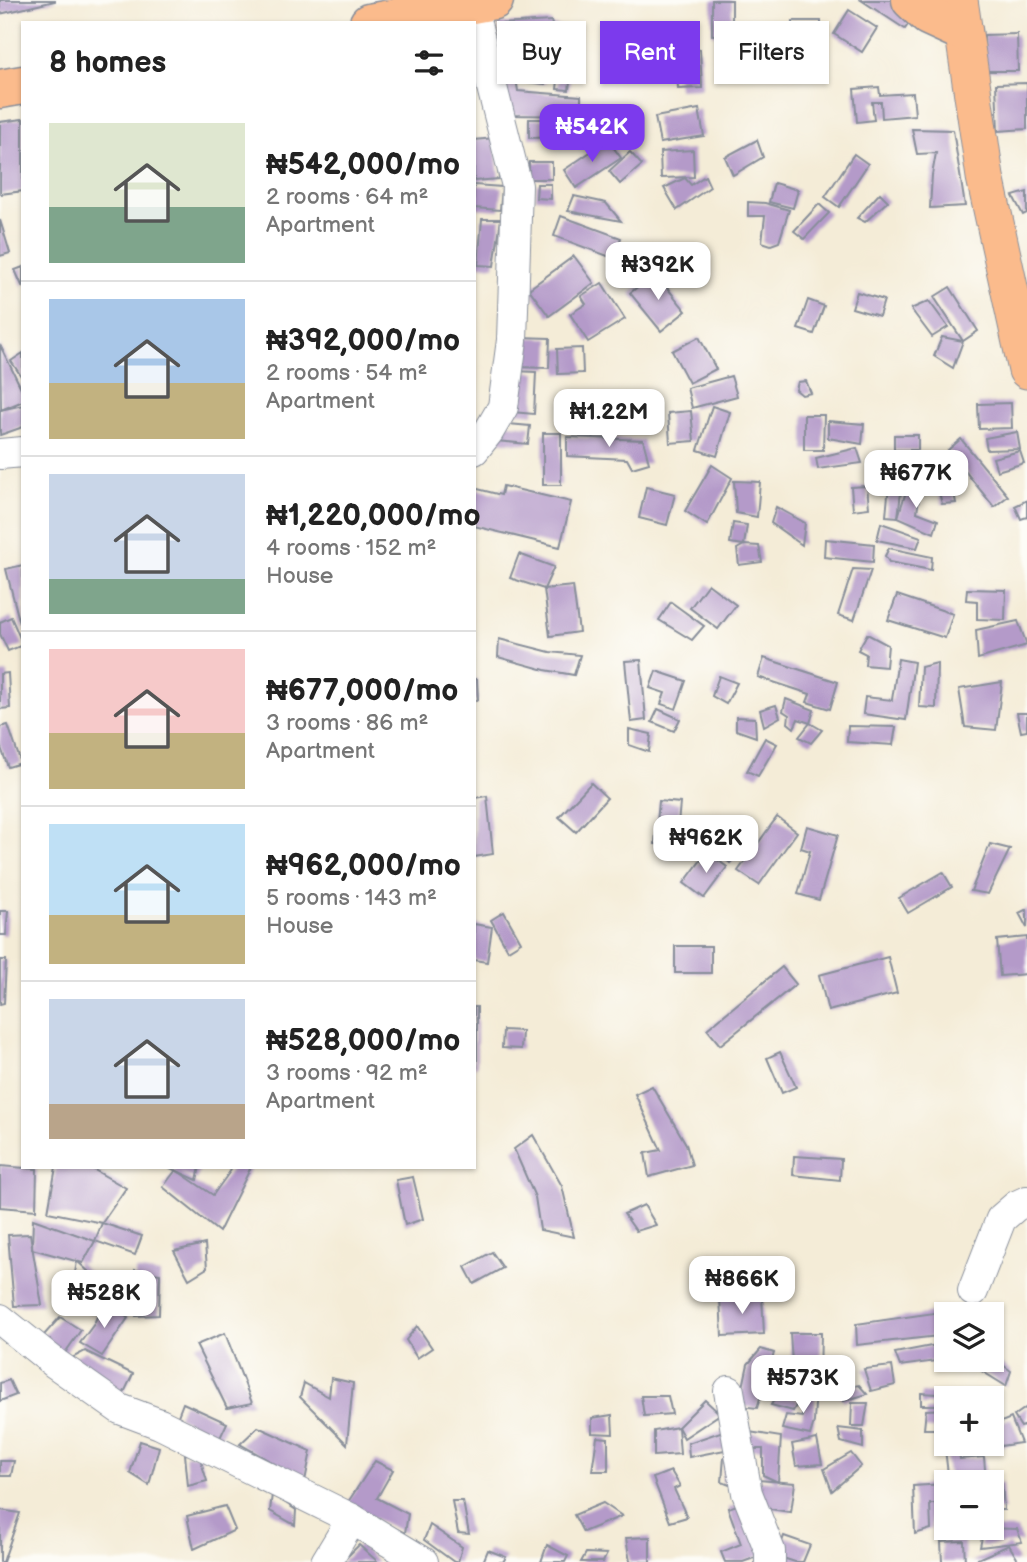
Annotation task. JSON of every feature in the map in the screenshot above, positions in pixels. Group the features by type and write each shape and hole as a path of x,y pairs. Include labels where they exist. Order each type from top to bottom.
{"highway":[{"path":"911,0 928,16 961,16"},
{"path":"380,21 482,2"},
{"path":"0,89 21,85"}],"main road":[{"path":"961,16 985,177 1027,370"}],"street":[{"path":"476,447 503,407 512,340 517,186 482,2"},
{"path":"0,454 21,452"},
{"path":"973,1291 1001,1219 1016,1206 1027,1202"},
{"path":"0,1320 120,1409 160,1424 352,1519 424,1562"},
{"path":"730,1391 747,1493 765,1535 770,1562"},
{"path":"326,1562 352,1519"}],"building":[{"path":"0,0 55,0 55,1 0,14"},
{"path":"712,0 732,0 732,21 714,21 712,35"},
{"path":"861,0 890,0 914,16 905,29"},
{"path":"849,10 877,28 862,52 834,34"},
{"path":"1017,34 1018,71 985,71 984,35"},
{"path":"700,49 702,88 678,89 678,84 700,84"},
{"path":"1027,83 1027,129 998,131 996,84"},
{"path":"503,84 517,84 518,91 581,96 581,116 509,115"},
{"path":"558,84 570,84 569,90 557,89"},
{"path":"879,87 880,95 913,93 915,115 882,118 881,102 872,102 874,120 857,122 854,89"},
{"path":"699,109 704,136 660,143 655,117"},
{"path":"21,119 21,191 0,194 0,122"},
{"path":"529,119 568,119 568,137 529,138"},
{"path":"912,129 953,130 965,206 930,208 936,153 917,154"},
{"path":"495,138 499,179 476,181 476,140"},
{"path":"608,140 621,158 576,188 564,170"},
{"path":"757,140 763,157 733,175 725,157"},
{"path":"693,150 694,177 661,178 660,152"},
{"path":"630,152 642,165 620,184 609,171"},
{"path":"854,154 868,164 839,207 825,197"},
{"path":"529,162 552,162 552,179 529,179"},
{"path":"705,176 710,187 677,210 664,188 685,178 691,185"},
{"path":"774,183 798,190 793,208 769,202"},
{"path":"537,184 551,184 551,199 536,198"},
{"path":"476,185 502,187 500,210 476,208"},
{"path":"1027,192 1027,213 1023,215 1013,196"},
{"path":"880,193 888,201 865,222 857,218"},
{"path":"574,196 606,203 621,221 568,211"},
{"path":"748,202 765,203 789,210 779,242 771,245 762,242 765,216 748,216"},
{"path":"819,204 829,213 804,239 794,231"},
{"path":"561,216 621,238 613,258 554,236"},
{"path":"482,219 501,219 494,266 478,265"},
{"path":"0,220 10,253 0,256"},
{"path":"574,256 594,283 549,316 529,289"},
{"path":"21,268 21,284 15,270"},
{"path":"655,273 686,311 661,331 630,293"},
{"path":"602,283 625,319 588,342 570,314 586,304 581,296"},
{"path":"950,287 978,331 963,341 934,297"},
{"path":"857,292 884,300 879,316 852,308"},
{"path":"808,300 824,306 814,334 798,329"},
{"path":"929,301 948,327 932,337 911,309"},
{"path":"518,337 550,338 549,368 517,367"},
{"path":"699,337 716,369 689,383 672,351"},
{"path":"942,337 963,341 953,368 934,356"},
{"path":"0,345 21,388 21,402 1,410"},
{"path":"582,348 583,373 558,374 557,349"},
{"path":"21,354 21,376 11,361"},
{"path":"514,371 536,372 534,414 512,412"},
{"path":"731,376 737,396 692,408 687,388"},
{"path":"806,381 811,393 802,395 796,390 798,382"},
{"path":"1011,403 1012,428 979,429 978,404"},
{"path":"21,405 21,428 0,435 0,410"},
{"path":"712,406 730,412 717,456 698,450"},
{"path":"691,411 694,441 670,443 668,413"},
{"path":"804,415 824,415 823,450 804,450"},
{"path":"828,421 864,424 862,444 828,438"},
{"path":"498,423 530,426 528,444 496,441"},
{"path":"1017,432 1020,449 987,450 985,438"},
{"path":"543,433 561,433 561,485 543,485"},
{"path":"894,435 918,435 918,450 894,450"},
{"path":"567,437 643,440 649,463 632,468 627,459 567,456"},
{"path":"961,439 1008,496 994,507 948,450"},
{"path":"857,448 862,463 818,469 816,458"},
{"path":"1020,451 1024,463 997,471 993,458"},
{"path":"920,453 952,462 948,477 916,468"},
{"path":"712,465 732,478 707,525 685,511"},
{"path":"890,474 903,475 898,517 886,516"},
{"path":"951,478 956,503 942,504 936,481"},
{"path":"734,481 760,482 757,517 736,513"},
{"path":"909,482 921,486 917,512 938,520 934,533 898,517"},
{"path":"503,486 571,502 560,547 476,526 476,489 501,495"},
{"path":"867,486 869,508 853,510 851,487"},
{"path":"646,487 675,494 667,525 639,518"},
{"path":"1027,500 1027,517 1021,519 1015,506"},
{"path":"776,507 805,523 802,545 771,523"},
{"path":"733,523 747,525 744,545 730,543"},
{"path":"881,523 921,537 917,548 877,540"},
{"path":"825,539 874,544 873,562 824,557"},
{"path":"744,545 759,546 762,562 739,565 737,549"},
{"path":"889,548 932,557 931,570 889,562 885,556"},
{"path":"519,554 554,567 544,589 510,578"},
{"path":"21,565 21,628 6,569"},
{"path":"853,569 871,570 854,620 838,615"},
{"path":"708,584 736,605 718,629 690,608"},
{"path":"573,586 579,632 550,636 544,589"},
{"path":"967,589 1006,590 1005,620 977,619 977,601 966,600"},
{"path":"897,595 953,614 945,638 888,620"},
{"path":"671,602 704,626 692,640 659,620"},
{"path":"11,617 21,646 8,651 0,634 0,622"},
{"path":"1018,621 1027,645 978,659 976,630"},
{"path":"867,634 888,645 886,667 865,665 866,654 858,650"},
{"path":"499,639 550,652 580,655 574,675 498,657"},
{"path":"764,658 838,682 830,709 807,702 810,694 758,677"},
{"path":"898,659 914,662 906,720 863,714 865,697 892,700"},
{"path":"641,660 646,720 631,722 625,661"},
{"path":"937,663 936,708 919,707 921,667"},
{"path":"656,671 686,681 676,709 661,704 665,693 650,688"},
{"path":"8,673 10,708 0,709 0,674"},
{"path":"719,676 737,683 726,704 712,696"},
{"path":"476,679 477,679 476,700"},
{"path":"1002,682 996,730 965,727 959,689"},
{"path":"786,699 814,710 810,723 798,719 794,728 788,723 789,715 783,711"},
{"path":"776,705 780,717 764,726 760,710"},
{"path":"658,709 680,719 674,731 652,722"},
{"path":"1017,713 1027,713 1027,731 1021,732"},
{"path":"736,717 755,718 756,737 736,730"},
{"path":"810,723 822,730 811,743 799,737"},
{"path":"8,725 21,763 8,767 0,745 0,727"},
{"path":"848,726 896,727 893,745 847,742"},
{"path":"629,729 651,734 649,752 629,745"},
{"path":"765,738 777,744 758,776 747,771"},
{"path":"591,783 607,798 576,832 559,817"},
{"path":"487,796 493,854 476,857 476,798"},
{"path":"659,801 680,803 676,845 655,844"},
{"path":"777,817 797,832 759,885 738,871"},
{"path":"735,826 751,839 730,863 715,850"},
{"path":"807,826 838,835 819,900 798,894 810,851 801,848"},
{"path":"990,844 1010,849 988,894 971,891"},
{"path":"707,852 727,867 704,898 684,883"},
{"path":"943,872 952,887 908,913 899,898"},
{"path":"1027,909 1027,928 1019,913"},
{"path":"0,911 8,911 6,935 0,935"},
{"path":"504,912 521,942 508,950 491,920"},
{"path":"476,924 492,927 487,962 476,960"},
{"path":"1027,937 1027,974 1000,976 997,940"},
{"path":"675,946 711,946 711,973 675,973"},
{"path":"888,957 897,993 828,1011 819,975"},
{"path":"0,960 6,960 4,1003 0,1004"},
{"path":"782,967 796,984 720,1045 707,1029"},
{"path":"476,1007 477,1007 476,1067"},
{"path":"503,1030 522,1031 521,1049 502,1048"},
{"path":"780,1052 796,1087 782,1093 767,1058"},
{"path":"652,1086 686,1144 692,1165 649,1177 645,1153 661,1150 635,1094"},
{"path":"533,1135 562,1186 574,1237 540,1230 535,1197 514,1149"},
{"path":"794,1156 841,1159 840,1180 793,1175"},
{"path":"0,1166 37,1169 36,1210 0,1207"},
{"path":"56,1169 93,1169 126,1188 102,1223 48,1212"},
{"path":"172,1169 200,1169 197,1180"},
{"path":"250,1169 219,1232 163,1187 176,1170 213,1195 231,1170"},
{"path":"413,1177 423,1219 405,1225 396,1180"},
{"path":"644,1205 656,1225 636,1231 624,1214"},
{"path":"33,1219 95,1241 83,1263 32,1249"},
{"path":"102,1223 142,1236 135,1255 95,1241"},
{"path":"30,1234 42,1305 14,1306 8,1235"},
{"path":"205,1244 207,1268 189,1279 174,1251"},
{"path":"492,1252 503,1268 474,1284 465,1267"},
{"path":"77,1261 102,1284 91,1312 64,1301 73,1286"},
{"path":"135,1270 160,1274 159,1315 136,1316"},
{"path":"762,1295 764,1334 722,1336 720,1297"},
{"path":"103,1302 128,1318 102,1356 80,1343 94,1324"},
{"path":"934,1313 934,1336 857,1345 856,1324"},
{"path":"60,1317 81,1330 60,1360 36,1344"},
{"path":"417,1326 432,1348 417,1358 406,1340"},
{"path":"225,1333 252,1403 227,1408 196,1345"},
{"path":"790,1333 821,1333 820,1376 776,1388 772,1371 792,1363"},
{"path":"934,1346 934,1361 900,1366 895,1353"},
{"path":"761,1349 774,1353 757,1408 739,1406 748,1364"},
{"path":"85,1351 133,1374 119,1403 70,1359"},
{"path":"892,1366 895,1385 871,1391 864,1369"},
{"path":"1004,1366 1011,1371 1006,1386 983,1372 1004,1372"},
{"path":"331,1378 353,1383 347,1444 300,1397 304,1383 329,1397"},
{"path":"9,1380 16,1395 0,1401 0,1383"},
{"path":"808,1385 816,1385 814,1422 810,1435 782,1429 786,1415 802,1417"},
{"path":"859,1385 867,1394 844,1401 836,1390"},
{"path":"921,1393 934,1394 934,1405 921,1405"},
{"path":"777,1395 799,1400 793,1411 771,1405"},
{"path":"641,1396 668,1396 672,1414 644,1416"},
{"path":"705,1400 720,1414 684,1438 678,1427"},
{"path":"183,1403 227,1423 219,1440 178,1416"},
{"path":"852,1403 868,1403 864,1426 851,1426"},
{"path":"1027,1407 1027,1425 1021,1427 1014,1416"},
{"path":"926,1410 934,1410 934,1429 924,1429"},
{"path":"612,1415 613,1434 592,1433 592,1418"},
{"path":"1011,1418 1021,1443 1004,1445 1004,1421"},
{"path":"258,1427 311,1451 305,1481 240,1444"},
{"path":"678,1427 680,1454 654,1456 654,1431"},
{"path":"732,1428 735,1448 689,1457 688,1443"},
{"path":"838,1428 863,1431 863,1448 841,1442"},
{"path":"749,1432 781,1437 778,1482 763,1475 763,1449 746,1449"},
{"path":"597,1437 608,1438 608,1471 592,1471"},
{"path":"817,1439 822,1464 796,1466 792,1444"},
{"path":"140,1441 159,1447 149,1485 130,1473"},
{"path":"851,1453 861,1466 832,1491 824,1469"},
{"path":"185,1454 199,1455 207,1481 188,1486"},
{"path":"946,1456 960,1456 960,1459 984,1457 985,1470 948,1470"},
{"path":"724,1457 739,1457 735,1487 722,1482"},
{"path":"0,1461 14,1461 11,1476 0,1476"},
{"path":"375,1461 393,1470 377,1498 408,1514 405,1533 346,1505"},
{"path":"671,1471 680,1486 674,1489 687,1517 670,1522 653,1478"},
{"path":"758,1480 795,1483 791,1512 756,1507"},
{"path":"934,1485 934,1504 930,1504 931,1529 915,1534 913,1486"},
{"path":"272,1494 296,1510 295,1525 270,1511"},
{"path":"452,1501 463,1501 469,1534 458,1533"},
{"path":"746,1502 765,1554 743,1562 725,1562 721,1552 741,1544 728,1508"},
{"path":"603,1503 622,1516 583,1532 574,1515"},
{"path":"225,1506 235,1530 194,1549 187,1516"},
{"path":"0,1510 20,1513 3,1562 0,1562"},
{"path":"430,1525 462,1547 458,1562 454,1562 424,1540"},
{"path":"1004,1529 1017,1529 1022,1542 980,1547 981,1540 1004,1540"},
{"path":"784,1536 810,1545 803,1562 777,1556"},
{"path":"650,1537 650,1562 630,1562 626,1538"},
{"path":"964,1541 965,1562 942,1562 941,1542"},
{"path":"359,1545 378,1562 342,1562"},
{"path":"547,1545 568,1556 565,1562 541,1562"},
{"path":"1009,1545 1018,1560 1015,1562 971,1562"},
{"path":"488,1550 506,1557 503,1562 483,1562"},
{"path":"586,1553 607,1554 603,1562 581,1562"}]}
